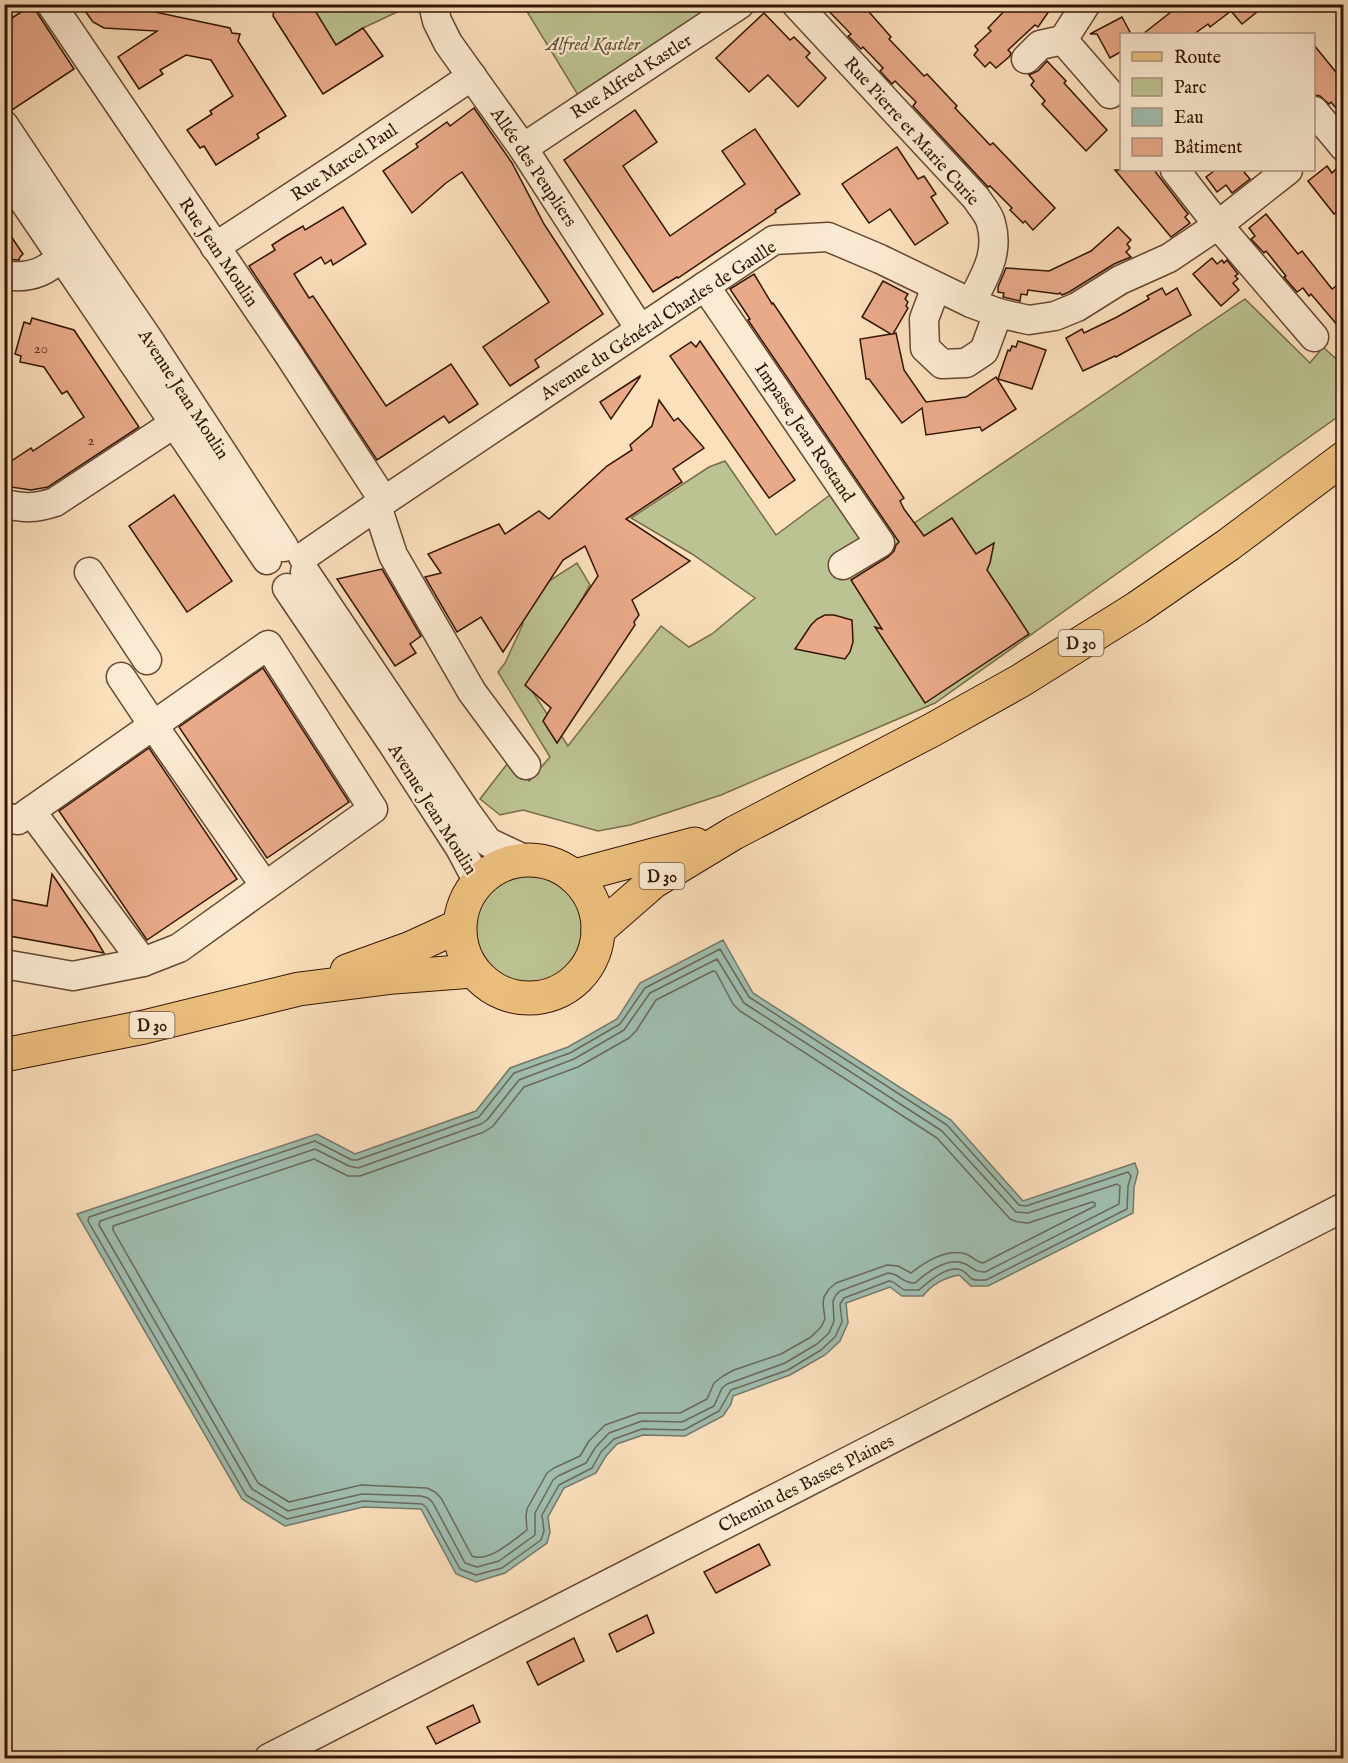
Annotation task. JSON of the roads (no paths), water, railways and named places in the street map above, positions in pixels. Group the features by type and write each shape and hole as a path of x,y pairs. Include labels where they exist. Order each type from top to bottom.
{"main road":[{"name":"D 30","path":"598,930 653,882 734,832 932,730 1020,681 1137,608 1228,545 1344,458"},
{"name":"D 30","path":"574,876 734,832"},
{"path":"524,859 551,863 574,876 591,897 598,919 598,942 590,964 575,981 556,993 533,998 511,996 490,986 473,971 463,951 459,926 464,902 478,882 499,866 524,859"},
{"name":"D 30","path":"299,989 411,948 459,926"},
{"name":"D 30","path":"4,1055 144,1027 299,989 473,971"}],"street":[{"name":"Rue Jean Moulin","path":"51,4 289,355 380,503 393,555 472,692 526,765"},
{"name":"Allée des Peupliers","path":"433,4 444,36 524,148 640,329"},
{"name":"Rue Alfred Kastler","path":"524,148 740,4"},
{"name":"Rue Pierre et Marie Curie","path":"795,4 976,198 991,222 993,243 990,267 970,303"},
{"path":"1026,59 1041,45 1063,40 1086,4"},
{"path":"1063,40 1110,94"},
{"name":"Rue Marcel Paul","path":"215,247 472,76"},
{"path":"1315,112 1333,139"},
{"name":"Avenue Jean Moulin","path":"4,125 72,250 107,326 175,423 289,565 488,842 524,859"},
{"path":"1176,171 1218,225 1314,337"},
{"name":"Avenue du Général Charles de Gaulle","path":"289,565 774,240 828,237 880,259 970,303 998,313 1029,320 1055,316 1077,307 1120,280 1169,258 1218,225 1287,171"},
{"name":"Avenue Jean Moulin","path":"4,172 147,337 289,565 392,743 460,848 478,882"},
{"path":"4,275 36,275 72,250"},
{"name":"Impasse Jean Rostand","path":"705,286 880,543 843,565"},
{"path":"936,287 924,319 925,348 942,364 966,363 984,351 998,313"},
{"path":"4,504 23,508 40,507 55,502 175,423"},
{"path":"89,572 147,660"},
{"path":"4,964 73,976 143,962 179,948 373,809 268,645 153,725 18,814 143,962"},
{"path":"122,677 265,886"},
{"name":"Chemin des Basses Plaines","path":"269,1758 1344,1207"}],"water":[{"path":"723,940 753,993 951,1120 1023,1201 1135,1163 1138,1172 1134,1187 1133,1213 988,1286 971,1286 959,1275 938,1282 923,1296 902,1296 890,1287 846,1303 848,1323 840,1341 825,1355 790,1375 733,1396 723,1416 685,1436 643,1435 617,1444 606,1456 596,1473 564,1488 548,1517 550,1532 547,1543 505,1573 476,1582 456,1574 421,1509 363,1507 285,1526 242,1499 77,1214 317,1134 355,1154 476,1111 510,1068 568,1047 617,1019 640,983"}],"park label":[{"name":"Alfred Kastler","path":"593,44"}]}
